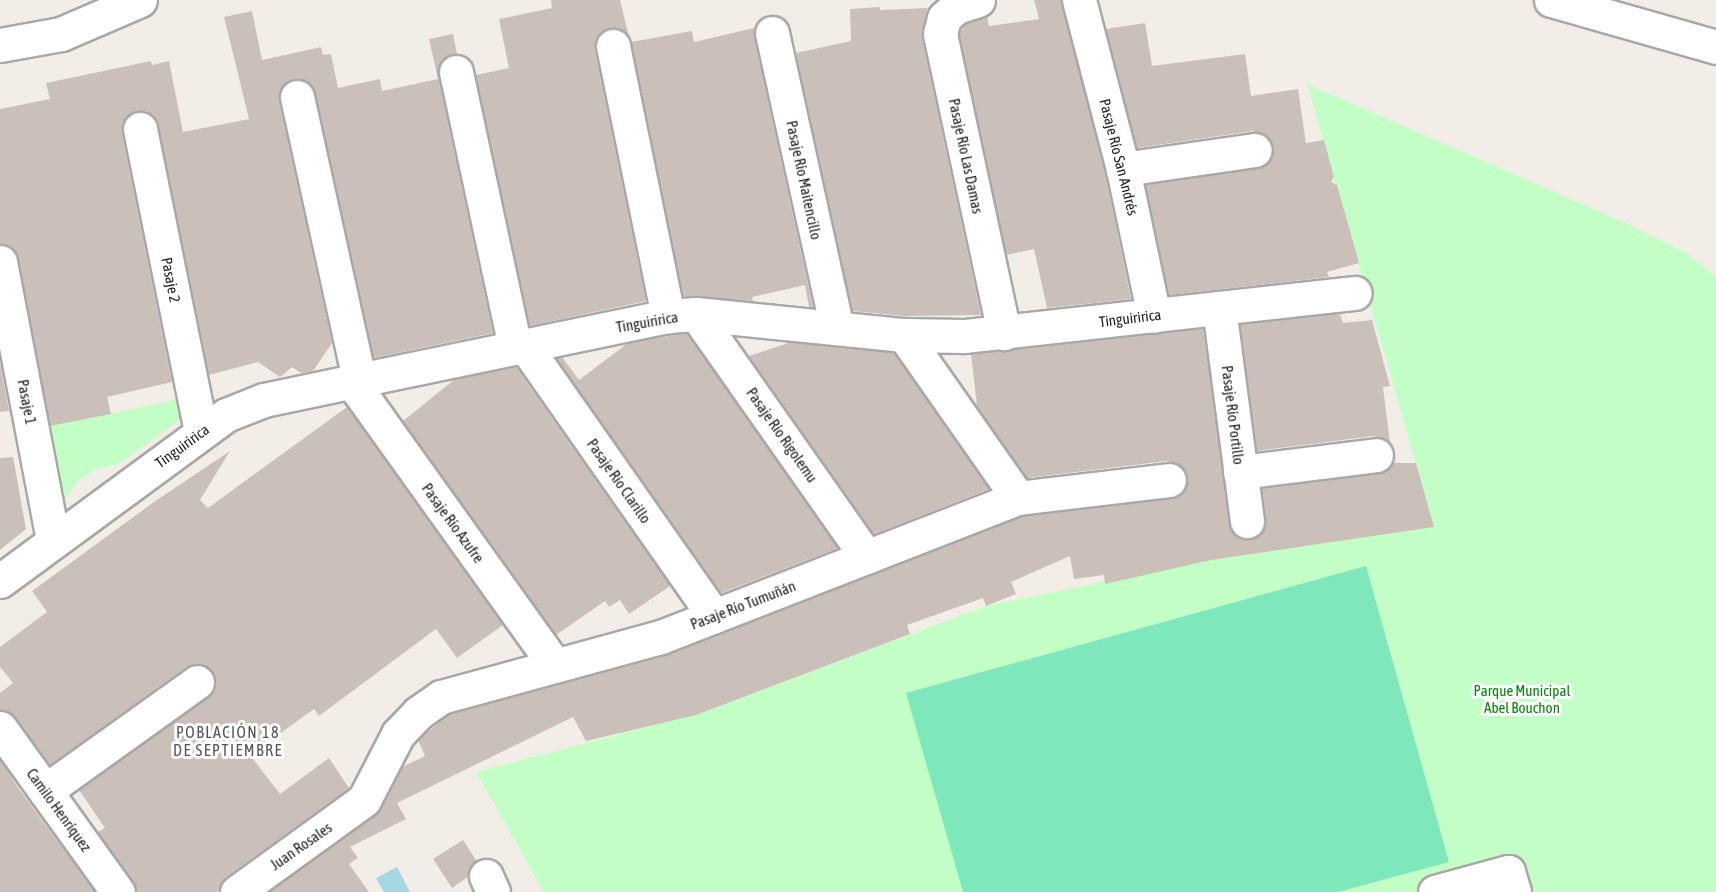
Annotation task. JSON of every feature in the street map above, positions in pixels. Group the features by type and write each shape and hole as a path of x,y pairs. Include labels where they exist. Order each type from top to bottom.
{"street":[{"path":"0,45 61,34 140,0"},
{"name":"Pasaje Río Las Damas","path":"978,0 956,7 944,18 940,34 1004,333"},
{"name":"Pasaje Río San Andrés","path":"1079,0 1123,169 1154,316"},
{"path":"1551,0 1716,47"},
{"name":"Pasaje Río Maitencillo","path":"772,33 837,328"},
{"name":"Pasaje Río Rigolemu","path":"614,46 682,315 867,557"},
{"name":"Pasaje Río Clarillo","path":"456,72 520,347 714,616"},
{"name":"Pasaje Río Azufre","path":"297,97 355,381 554,664"},
{"name":"Pasaje 2","path":"140,129 201,431"},
{"path":"1123,169 1255,150"},
{"name":"Pasaje 1","path":"0,262 53,541"},
{"name":"Tinguiririca","path":"0,581 201,431 244,406 355,381 682,315 904,335 1004,333 1355,293"},
{"name":"Pasaje Río Portillo","path":"1219,308 1247,521"},
{"path":"904,335 1018,498"},
{"path":"1240,472 1376,455"},
{"name":"Pasaje Río Tumuñán","path":"364,800 386,754 418,713 441,697 554,664 629,647 1018,498 1169,480"},
{"path":"45,791 197,682"},
{"name":"Camilo Henríquez","path":"0,728 118,892"},
{"name":"Juan Rosales","path":"237,892 364,800"},
{"path":"1435,892 1508,872 1514,892"}],"green space":[{"name":"Parque Municipal Abel Bouchon","path":"1307,84 1621,221 1685,252 1716,277 1716,892 544,892 476,772 704,712 986,606 1211,560 1434,527"},
{"path":"181,399 184,417 117,465 96,469 78,481 65,499 56,485 40,428"},
{"path":"1366,566 1449,862 1338,892 963,892 906,693"}],"water":[{"path":"397,867 410,892 384,892 376,878"}],"building":[{"path":"551,0 620,0 629,37 619,28 609,28 595,40 595,50 646,301 529,326 476,75 509,68 499,19 552,8"},
{"path":"1034,0 1061,0 1105,173 1131,299 1047,308 1034,249 1006,255 959,34 966,24 987,16 989,26 1039,19"},
{"path":"880,7 880,10 927,8 922,38 981,315 905,316 852,311 796,53 851,41 850,9"},
{"path":"252,11 262,60 321,47 323,55 331,54 338,88 380,79 382,91 438,79 429,39 453,34 457,54 443,59 438,76 493,333 373,358 315,93 310,84 294,79 284,84 279,101 332,343 313,371 301,373 292,367 280,377 258,362 209,375 158,125 147,111 136,111 122,123 122,133 172,382 107,397 111,414 50,426 18,258 14,249 0,244 0,109 50,99 46,83 151,61 152,65 169,61 183,132 249,119 224,17"},
{"path":"1145,23 1152,66 1245,54 1251,96 1298,89 1306,143 1324,140 1334,177 1331,182 1337,185 1359,263 1327,272 1329,277 1169,295 1145,185 1258,168 1272,157 1274,148 1269,138 1253,131 1137,148 1106,29"},
{"path":"754,28 754,37 813,307 809,307 805,285 752,297 753,301 683,296 631,42 692,31 694,42"},
{"path":"1340,314 1343,323 1372,320 1390,386 1383,387 1390,443 1374,436 1257,451 1240,324"},
{"path":"1203,329 1233,533 1250,539 1264,529 1262,488 1378,474 1393,463 1416,463 1434,527 1211,560 1105,584 1104,575 1074,579 1070,556 1011,582 1016,594 986,606 983,598 907,625 910,634 696,715 586,741 573,717 397,803 406,819 350,847 358,858 349,864 369,892 269,892 375,815 402,767 425,756 418,740 449,714 668,655 1023,516 1180,495 1187,477 1184,468 1167,461 1027,478 977,406 971,354"},
{"path":"687,333 838,548 721,593 556,358 562,357 579,380 628,343"},
{"path":"791,342 894,353 989,489 874,534 749,356"},
{"path":"0,362 9,411 0,412"},
{"path":"516,367 670,586 629,614 620,600 609,607 605,601 556,635 403,421 455,379"},
{"path":"347,407 503,625 457,658 436,629 319,716 314,709 250,755 280,794 329,758 349,788 226,877 218,892 136,892 133,881 98,832 105,828 79,790 208,697 214,689 213,672 204,665 186,667 50,765 15,717 0,710 0,693 13,683 0,667 0,647 47,612 32,591 154,502 230,451 200,500 208,508"},
{"path":"13,457 26,529 0,550 0,458"},
{"path":"0,760 19,789 95,892 0,892"},
{"path":"463,840 476,860 468,877 452,888 433,859"}],"district":[{"name":"POBLACIÓN 18 DE SEPTIEMBRE","path":"228,741"}]}
